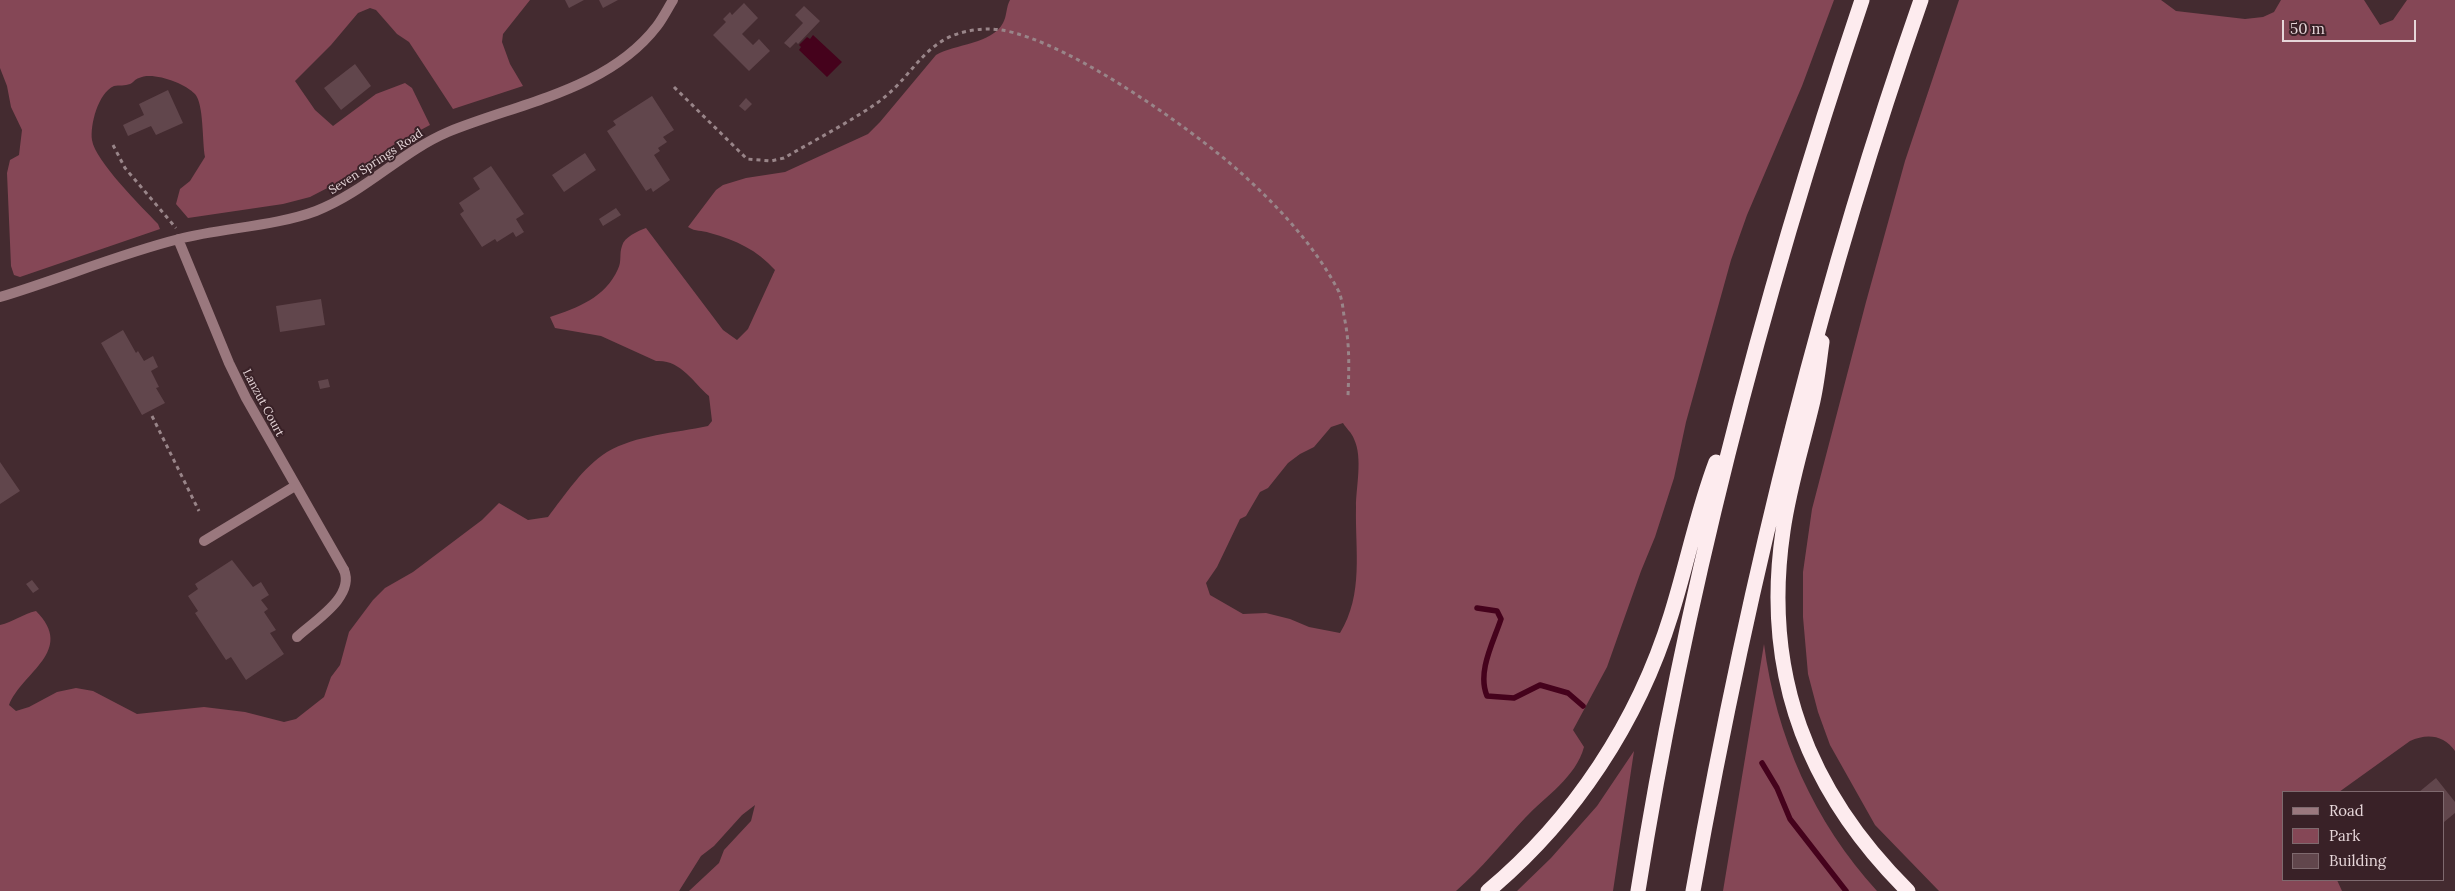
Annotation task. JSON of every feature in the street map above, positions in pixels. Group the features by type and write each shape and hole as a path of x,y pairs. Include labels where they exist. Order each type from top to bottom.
{"highway":[{"path":"1638,891 1677,677 1737,415 1807,167 1862,0"},
{"path":"1694,891 1740,646 1784,456 1834,269 1871,147 1921,0"},
{"path":"1834,269 1813,403 1792,482 1780,551 1778,595 1782,656 1801,731 1821,776 1846,820 1860,839 1908,891"},
{"path":"1488,891 1561,819 1597,771 1639,698 1663,640 1715,465 1737,415"}],"street":[{"name":"Seven Springs Road","path":"0,297 181,238 314,212 338,202 441,136 570,88 604,72 639,46 657,26 673,0"},
{"name":"Lanzut Court","path":"181,238 229,363 295,486 344,570 347,581 342,593 297,637"},
{"path":"204,541 295,486"}],"path":[{"path":"674,87 747,159 771,161 784,158 880,101 926,52 944,40 986,29 1010,31 1050,46 1092,66 1193,134 1239,171 1276,208 1322,263 1340,294 1350,346 1348,396"},
{"path":"114,146 125,168 181,238"},
{"path":"152,416 199,511"}],"green space":[{"path":"0,0 530,0 503,34 502,42 510,64 523,86 453,109 409,42 397,34 376,10 370,8 358,13 331,45 295,81 315,110 333,126 376,94 405,83 412,88 430,125 398,142 337,183 310,197 283,204 188,218 176,204 180,189 190,181 205,157 198,99 195,94 184,86 160,77 145,76 128,85 114,86 108,90 99,102 92,126 92,140 101,160 158,224 160,229 20,277 14,275 11,266 7,173 10,160 19,155 22,130 11,107 7,86 0,68"},
{"path":"1010,0 1834,0 1802,86 1747,215 1731,260 1686,422 1674,478 1655,537 1607,667 1573,730 1584,747 1580,758 1559,786 1525,818 1456,891 689,891 719,863 724,850 751,821 755,805 742,815 714,846 701,856 679,891 0,891 0,625 36,611 47,625 50,638 48,650 42,661 16,693 9,705 16,711 29,707 57,692 76,688 93,691 137,714 204,707 245,712 284,722 296,719 324,697 331,677 340,665 349,632 373,600 385,588 413,572 482,520 499,503 528,520 548,517 582,473 607,452 618,446 643,438 708,426 712,421 709,396 686,372 665,361 656,361 601,336 555,328 550,317 580,306 598,295 606,287 619,266 621,249 625,240 646,228 723,330 737,340 748,329 775,270 753,251 737,243 688,227 716,190 723,185 746,178 785,172 868,134 936,55 982,39 998,30 1003,23","holes":["1343,423 1353,437 1358,455 1356,507 1357,572 1348,618 1340,633 1309,627 1290,619 1266,613 1243,614 1210,595 1206,583 1217,567 1240,519 1246,516 1260,492 1268,488 1288,463 1314,447 1331,427"]},
{"path":"1959,0 2161,0 2176,11 2245,19 2263,17 2274,12 2281,0 2364,0 2380,25 2393,20 2407,0 2455,0 2455,751 2446,742 2435,737 2416,738 2340,791 2282,791 2282,881 2337,881 2342,891 1939,891 1875,825 1830,745 1818,712 1808,674 1803,617 1803,572 1812,509 1905,161"},
{"path":"1764,644 1778,712 1801,776 1834,836 1877,891 1723,891"},
{"path":"1634,751 1613,891 1517,891 1551,858 1597,806"}],"shaded area":[{"path":"813,35 842,62 827,77 799,50 801,47 799,45 807,37 810,39"}],"building":[{"path":"565,0 584,0 569,8"},
{"path":"599,0 618,0 603,8"},
{"path":"744,3 758,18 742,34 753,45 759,39 770,51 749,71 713,35 726,22 723,19 730,12 732,15"},
{"path":"804,6 820,21 798,44 796,42 790,48 784,43 803,23 795,15"},
{"path":"355,64 371,86 341,110 324,88"},
{"path":"168,90 183,123 156,135 151,126 128,136 123,125 144,115 139,104"},
{"path":"652,96 674,130 663,137 667,142 658,148 660,151 654,155 670,180 653,192 651,188 646,191 607,131 616,125 613,121"},
{"path":"746,98 752,104 745,111 739,106"},
{"path":"585,153 596,170 564,192 552,175"},
{"path":"491,166 524,214 516,219 524,232 516,237 513,232 497,242 495,239 482,247 460,214 464,211 459,203 480,189 473,178"},
{"path":"616,208 621,215 603,226 599,219"},
{"path":"321,299 325,325 280,332 276,306"},
{"path":"123,330 136,353 138,351 144,361 153,356 158,367 151,371 159,387 156,388 165,403 142,415 101,343"},
{"path":"328,379 330,387 320,389 318,381"},
{"path":"0,462 20,491 0,504"},
{"path":"232,560 253,587 261,582 269,595 261,600 268,609 264,612 276,630 270,633 284,654 246,680 231,657 226,660 195,613 198,611 188,596 198,589 195,584"},
{"path":"32,580 39,589 33,593 26,584"},
{"path":"2436,778 2455,802 2455,813 2445,821 2445,791 2420,791"}],"waterway":[{"path":"1477,608 1497,611 1501,619 1485,667 1484,687 1487,696 1514,698 1540,685 1568,693 1583,706"},
{"path":"1762,763 1777,788 1790,819 1846,891"}]}
